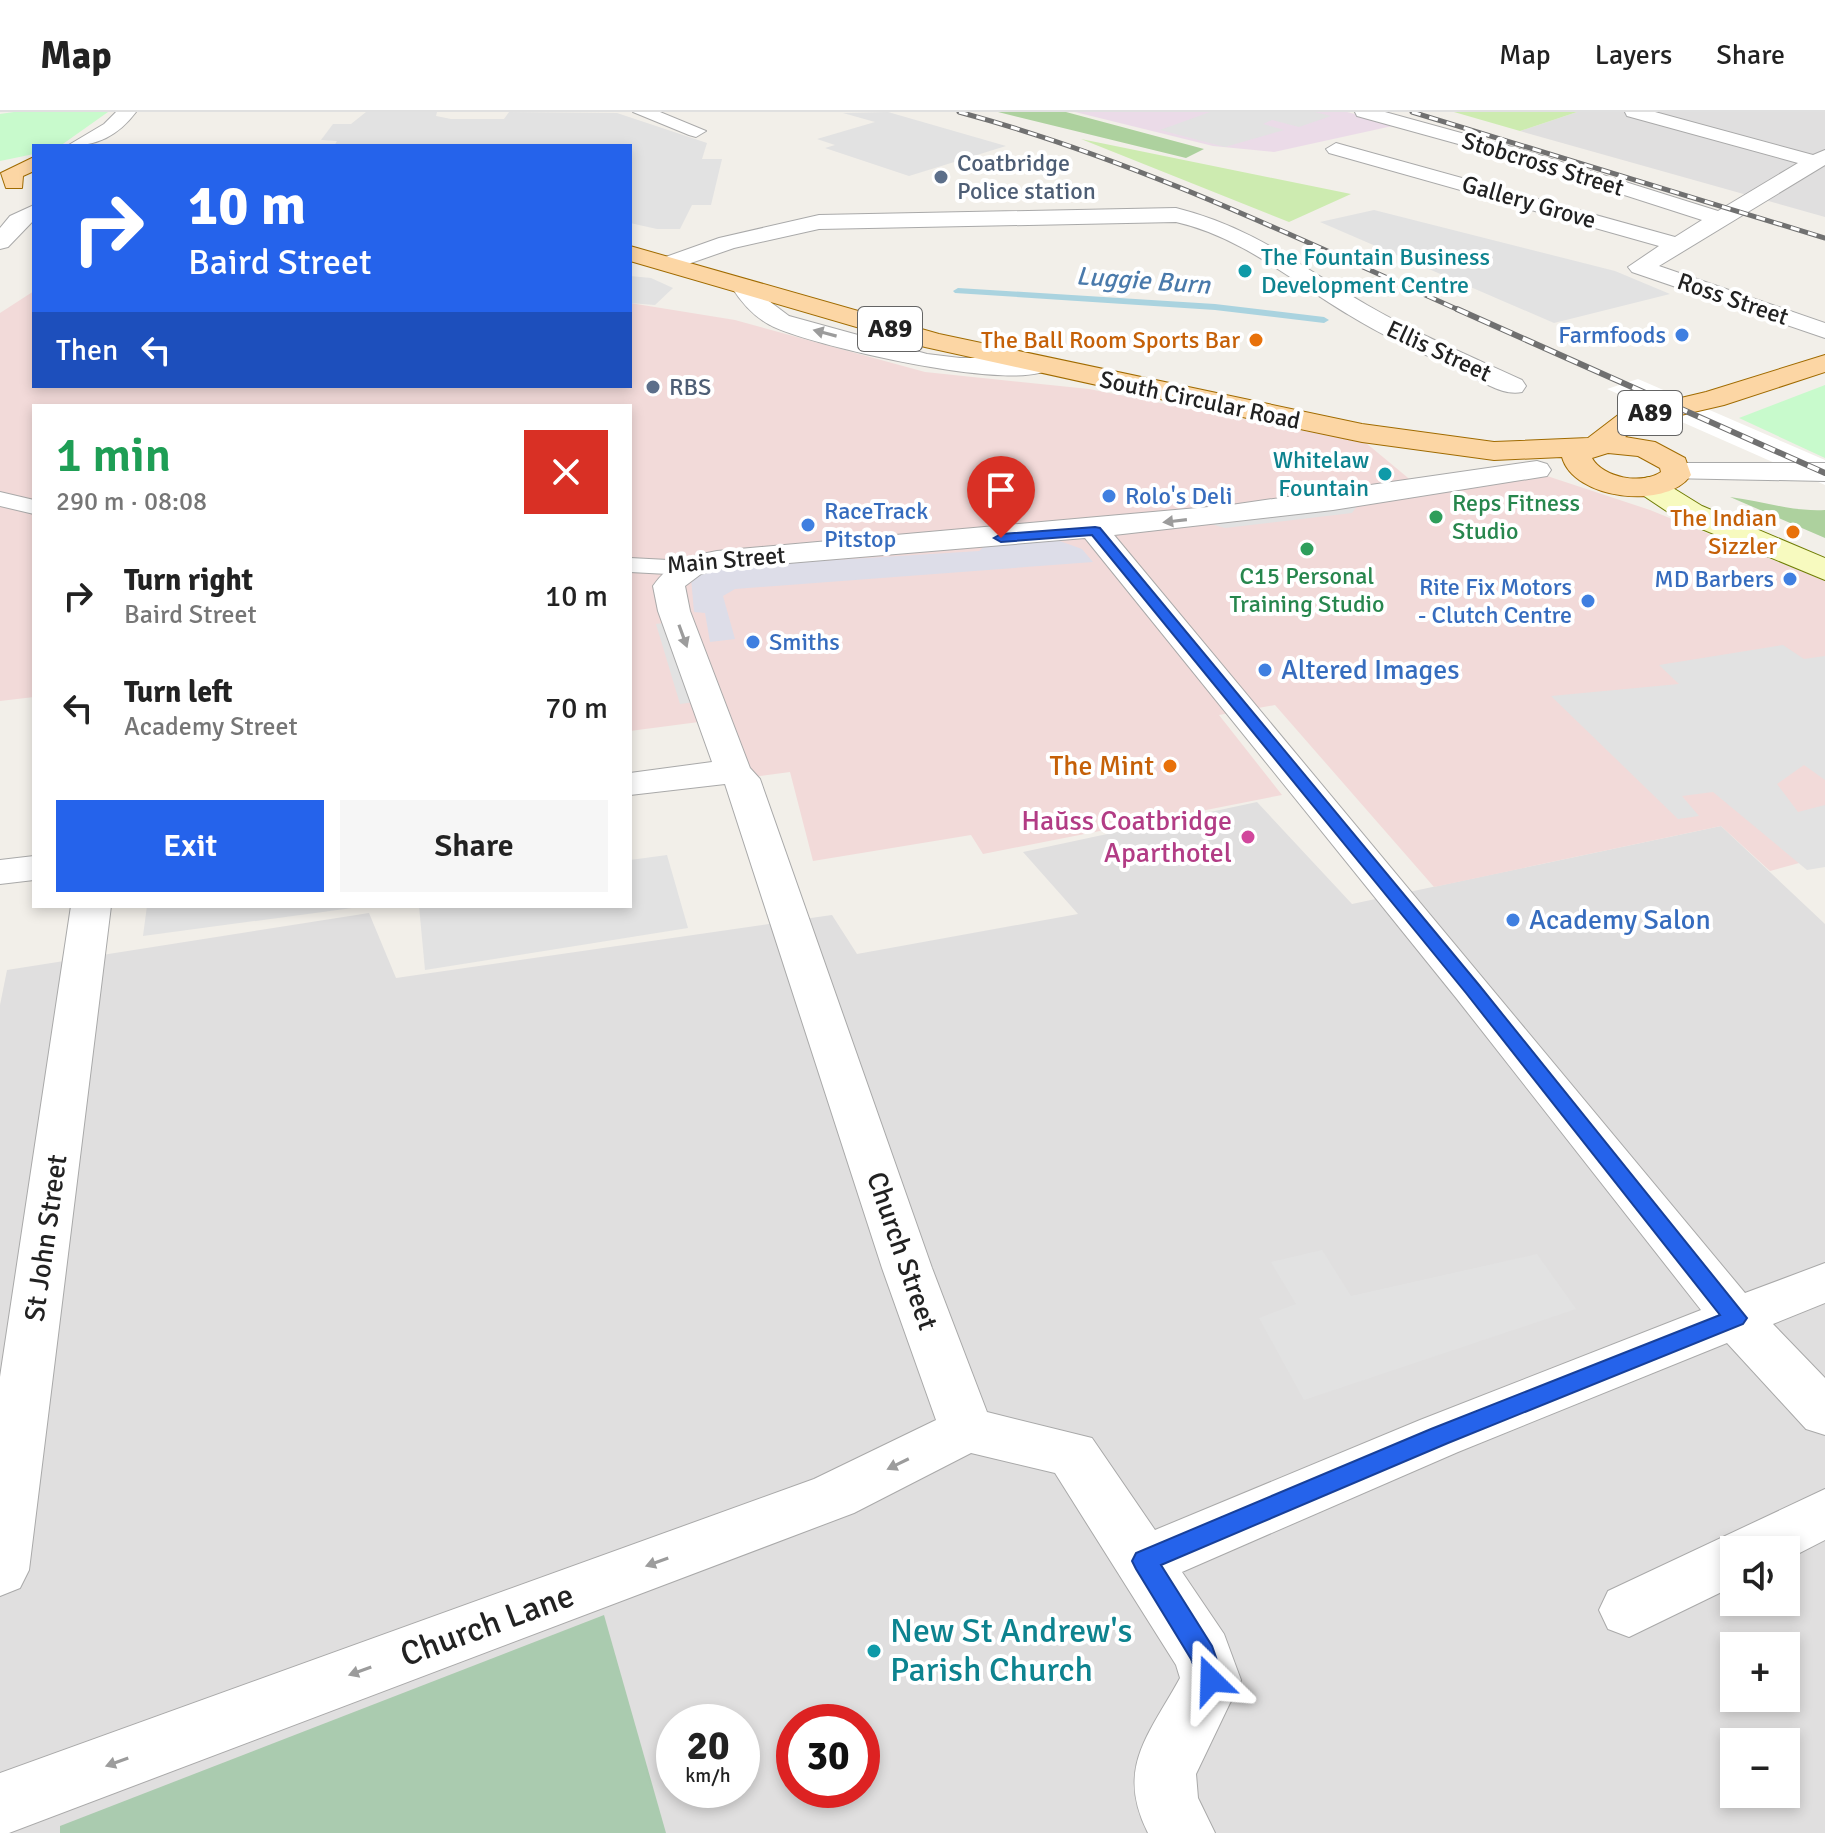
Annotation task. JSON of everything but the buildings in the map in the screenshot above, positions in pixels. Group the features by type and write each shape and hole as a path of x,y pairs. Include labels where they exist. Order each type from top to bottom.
{"main road":[{"path":"12,180 12,173 32,163"},
{"name":"South Circular Road","path":"632,254 934,341 1039,366 1362,433 1502,452 1590,455"},
{"name":"A89","path":"1714,399 1664,428 1663,471 1609,482 1590,455 1632,418 1714,399 1825,363"},
{"name":"South Circular Road","path":"1362,433 1414,451 1488,466 1537,470 1590,455"},
{"path":"1663,471 1691,513 1825,570"}],"street":[{"path":"84,144 109,137 127,112"},
{"path":"642,112 696,131"},
{"name":"Stobcross Street","path":"1364,112 1516,154 1721,219"},
{"path":"1634,112 1818,159"},
{"name":"Gallery Grove","path":"1336,149 1388,158 1676,244"},
{"path":"1676,244 1818,159"},
{"path":"0,242 26,216 12,180"},
{"name":"Ellis Street","path":"668,264 727,243 819,222 1151,215 1192,218 1218,226 1380,323 1513,386"},
{"name":"Ross Street","path":"1676,244 1640,267 1825,331"},
{"name":"Main Street","path":"632,565 687,568 717,560 1095,531 1350,501 1537,470"},
{"path":"1663,471 1825,472"},
{"path":"0,499 32,507"},
{"path":"1095,531 1472,989 1736,1318 1825,1413"},
{"name":"Church Street","path":"687,568 674,577 669,586 674,611 734,773 742,779 929,1330 967,1430"},
{"path":"632,784 734,773"},
{"path":"0,872 32,868"},
{"name":"St John Street","path":"0,1570 91,908"},
{"path":"1145,1561 1439,1436 1825,1282"},
{"path":"967,1430 1073,1454 1203,1654 1211,1680 1164,1771 1167,1804 1182,1833"},
{"name":"Church Lane","path":"0,1805 834,1496 967,1430"},
{"path":"1778,1536 1825,1513"},
{"path":"1629,1610 1720,1565"}],"shaded area":[{"path":"366,112 437,112 436,116 451,119 504,119 509,112 617,113 707,143 702,159 722,159 711,205 692,205 680,229 657,229 632,223 632,144 335,144 337,141 321,140 333,124 351,124"},
{"path":"888,112 1006,146 909,176 825,148 835,145 817,139 875,122 843,113"},
{"path":"1075,112 1347,112 1397,125 1274,152 1213,146"},
{"path":"1210,112 1315,112 1331,116 1299,127 1272,120 1263,124 1284,130 1225,147 1160,130"},
{"path":"1577,112 1825,112 1825,217 1520,131"},
{"path":"1374,210 1615,271 1670,294 1554,323 1320,222"},
{"path":"632,276 651,278 673,288 655,305 632,303"},
{"path":"32,292 32,388 632,388 632,303 735,320 925,372 1089,389 1366,443 1425,492 1538,473 1650,510 1825,581 1825,856 1770,871 1721,826 1434,887 1275,705 1219,715 1282,795 983,854 971,835 813,861 790,772 737,779 714,720 632,731 632,404 32,404 32,697 0,701 0,313"},
{"path":"1358,505 1352,513 1225,528 1207,523"},
{"path":"1057,540 1082,549 1093,562 735,589 723,596 735,639 710,642 705,613 694,612 691,578 705,568 979,551 985,546"},
{"path":"670,622 695,702 680,704 656,624"},
{"path":"1783,645 1804,659 1825,656 1825,780 1804,765 1777,784 1798,812 1825,805 1825,867 1807,870 1713,792 1682,796 1699,816 1678,819 1551,696 1679,684 1659,665"},
{"path":"1257,802 1352,904 1721,826 1825,924 1825,1833 0,1833 0,1005 7,970 369,913 396,978 832,915 857,954 1078,914 1023,852"},
{"path":"667,855 688,928 425,970 419,908 632,908 632,860"},
{"path":"147,908 352,908 143,936"},
{"path":"1322,1250 1351,1296 1537,1254 1576,1309 1304,1400 1259,1318 1296,1304 1271,1262"}],"green space":[{"path":"108,112 63,144 32,144 32,154 0,161 0,114"},
{"path":"998,112 1066,112 1204,149 1186,158"},
{"path":"1454,112 1577,112 1520,131"},
{"path":"1081,139 1351,194 1289,222"},
{"path":"1825,385 1825,458 1739,418"},
{"path":"1730,497 1790,508 1825,510 1825,538"},
{"path":"604,1615 656,1798 656,1808 659,1808 666,1833 60,1833 60,1826"}],"pier":[{"path":"1638,379 1825,460 1825,485 1607,389"}],"waterway":[{"name":"Luggie Burn","path":"958,291 1215,307 1324,320"}],"railway":[{"path":"959,112 1024,131 1151,176 1461,311"},
{"path":"1412,112 1825,238"},
{"path":"1457,309 1825,473"}],"place":[{"name":"Coatbridge Police station","path":"941,177"},
{"name":"The Fountain Business Development Centre","path":"1245,271"},
{"name":"Farmfoods","path":"1682,335"},
{"name":"The Ball Room Sports Bar","path":"1256,340"},
{"name":"RBS","path":"653,387"},
{"name":"Whitelaw Fountain","path":"1385,474"},
{"name":"Rolo's Deli","path":"1109,496"},
{"name":"Reps Fitness Studio","path":"1436,517"},
{"name":"RaceTrack Pitstop","path":"808,525"},
{"name":"The Indian Sizzler","path":"1793,532"},
{"name":"C15 Personal Training Studio","path":"1307,549"},
{"name":"MD Barbers","path":"1790,579"},
{"name":"Rite Fix Motors - Clutch Centre","path":"1588,601"},
{"name":"Smiths","path":"753,642"},
{"name":"Altered Images","path":"1265,670"},
{"name":"The Mint","path":"1170,766"},
{"name":"Haŭss Coatbridge Aparthotel","path":"1248,837"},
{"name":"Academy Salon","path":"1513,920"},
{"name":"New St Andrew's Parish Church","path":"874,1651"}],"route":[{"path":"1001,538 1095,531 1472,989 1736,1318 1439,1436 1145,1561 1203,1654 1211,1680"}]}
